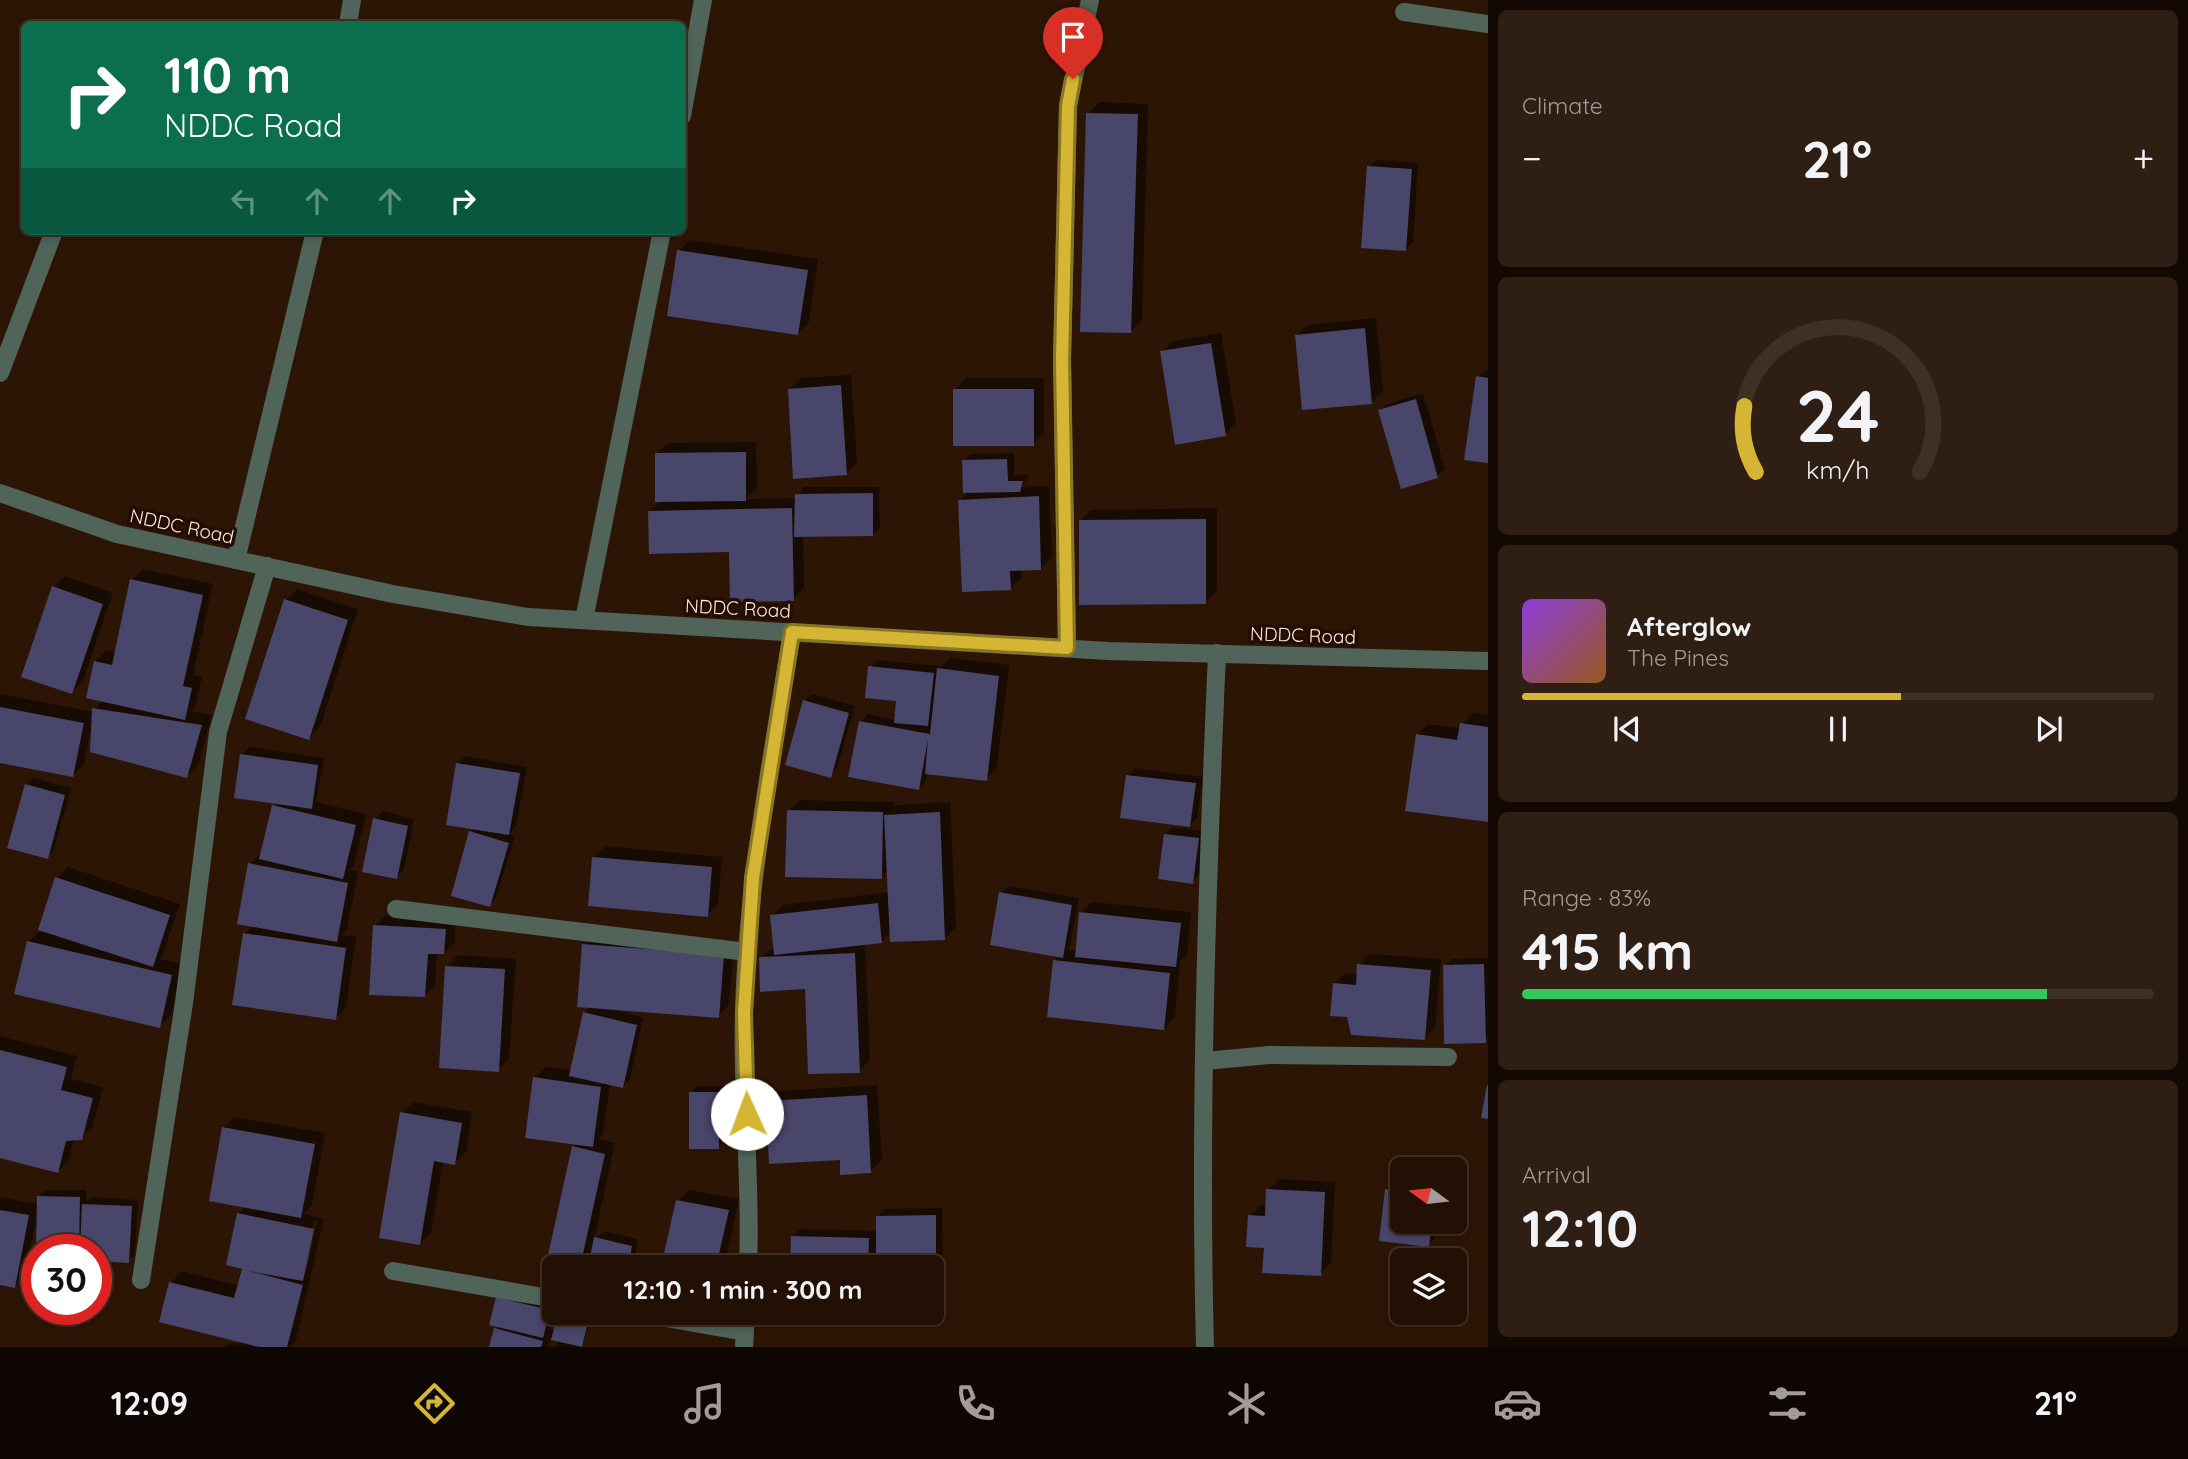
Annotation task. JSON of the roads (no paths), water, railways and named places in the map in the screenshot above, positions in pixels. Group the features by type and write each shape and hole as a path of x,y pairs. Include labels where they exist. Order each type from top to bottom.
{"street":[{"path":"348,21 352,0"},
{"path":"686,94 703,0"},
{"path":"1067,648 1062,359 1068,106 1090,0"},
{"path":"1404,12 1488,24"},
{"path":"0,373 52,235"},
{"path":"236,560 314,235"},
{"path":"584,620 661,235"},
{"name":"NDDC Road","path":"1,498 117,534 393,594 515,615 1067,648 1488,661"},
{"path":"141,1280 184,1003 218,732 267,566"},
{"path":"748,1255 750,1214 744,1013 747,952 753,878 792,632"},
{"path":"1205,1347 1203,1250 1208,880 1217,653"},
{"path":"396,909 747,952"},
{"path":"1205,1061 1269,1055 1448,1056"},
{"path":"393,1270 542,1297"},
{"path":"684,1325 744,1340"}]}
